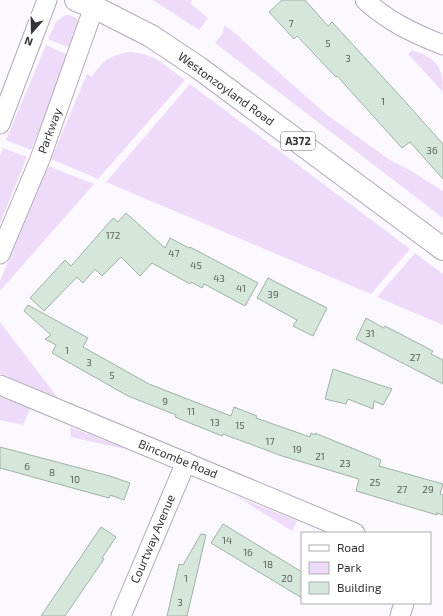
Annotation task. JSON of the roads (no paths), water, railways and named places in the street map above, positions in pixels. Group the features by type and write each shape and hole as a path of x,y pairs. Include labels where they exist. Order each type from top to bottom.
{"main road":[{"name":"Westonzoyland Road","path":"85,4 150,36 200,68 443,249"}],"street":[{"path":"0,124 47,0"},
{"path":"365,0 390,20 410,31 443,45"},
{"name":"Parkway","path":"0,254 40,159 85,4"},
{"name":"Bincombe Road","path":"0,385 353,532"},
{"name":"Courtway Avenue","path":"121,616 186,462"},
{"path":"400,616 404,604"}]}
